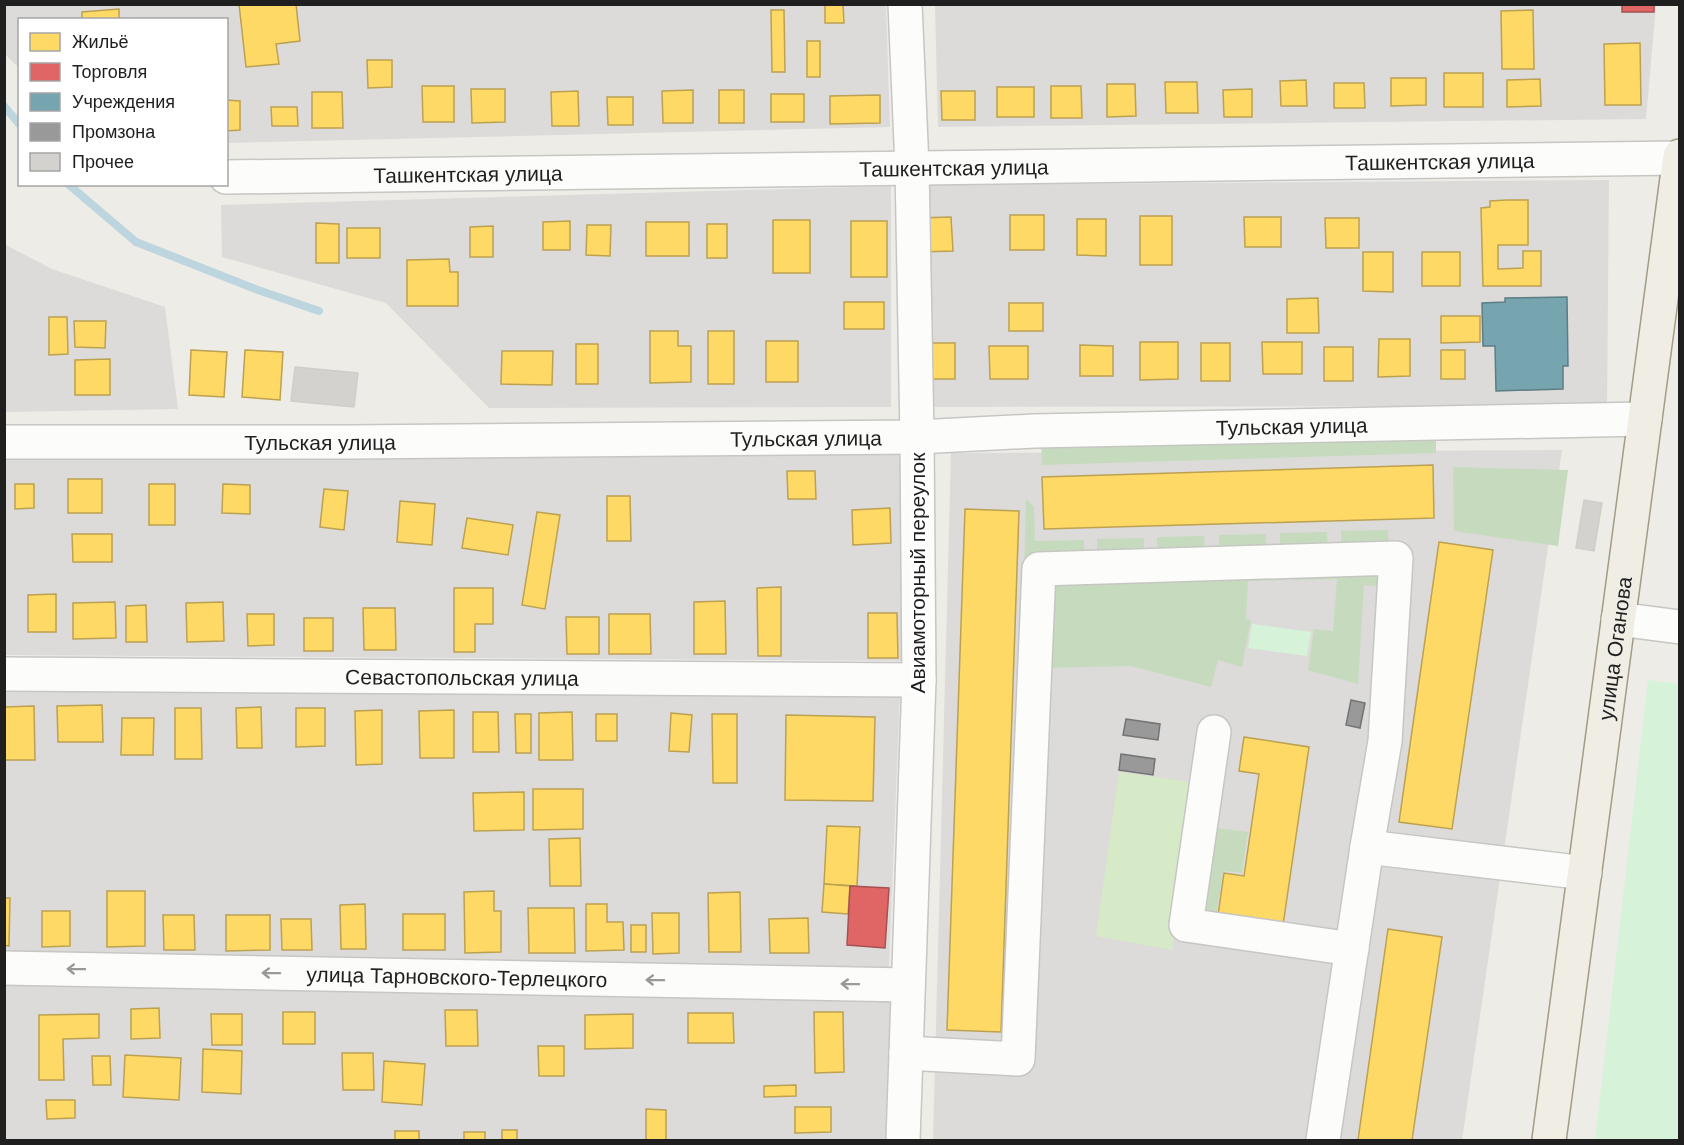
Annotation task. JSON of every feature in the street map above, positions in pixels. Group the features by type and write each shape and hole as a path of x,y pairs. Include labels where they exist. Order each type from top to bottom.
{"main road":[{"name":"улица Оганова","path":"1549,1140 1679,157"}],"street":[{"name":"Авиамоторный переулок","path":"903,1140 919,680 912,167 905,4"},
{"name":"Ташкентская улица","path":"228,177 1679,157"},
{"name":"Тульская улица","path":"4,442 351,442 917,437 1094,430 1645,419"},
{"path":"906,1053 1018,1059 1039,569 1396,558 1385,741 1323,1140"},
{"path":"1618,619 1680,627"},
{"name":"Севастопольская улица","path":"4,674 919,680"},
{"path":"1214,732 1186,925 1352,949"},
{"path":"1367,847 1585,873"},
{"name":"улица Тарновского-Терлецкого","path":"4,968 908,985"}],"shaded area":[{"path":"5,5 886,5 890,127 228,143 228,18 18,18 18,67 5,54"},
{"path":"935,5 1656,5 1646,119 938,127"},
{"path":"1609,180 1607,406 925,407 925,185"},
{"path":"891,186 891,407 489,408 386,303 222,257 221,205"},
{"path":"4,244 52,269 165,307 178,409 5,412"},
{"path":"1562,450 1462,1140 933,1140 951,453"},
{"path":"903,451 908,661 5,655 5,456"},
{"path":"5,683 900,692 889,967 5,953"},
{"path":"5,981 895,991 889,1140 5,1140"}],"green space":[{"path":"1436,429 1436,453 1042,465 1041,441"},
{"path":"1453,467 1568,470 1558,546 1454,531"},
{"path":"1026,499 1034,507 1035,541 1084,540 1084,561 1024,575"},
{"path":"1388,530 1389,551 1341,553 1341,531"},
{"path":"1327,532 1328,553 1280,554 1280,533"},
{"path":"1266,534 1267,555 1219,557 1219,535"},
{"path":"1204,536 1205,557 1158,559 1157,537"},
{"path":"1144,538 1144,559 1097,561 1097,539"},
{"path":"1378,565 1387,587 1364,585 1358,684 1308,670 1314,629 1333,631 1337,579 1294,580 1293,568"},
{"path":"1284,568 1285,580 1248,581 1246,619 1251,620 1242,667 1218,660 1211,687 1131,666 1045,668 1049,575"},
{"path":"1252,624 1311,632 1307,656 1248,648"},
{"path":"1648,680 1679,684 1679,1140 1595,1140"},
{"path":"1119,772 1196,783 1172,950 1096,936"},
{"path":"1209,827 1248,832 1242,873 1223,871 1216,916 1197,913"}],"building: Жильё":[{"path":"239,4 296,4 300,41 276,44 279,64 246,67"},
{"path":"825,4 843,4 844,23 825,23"},
{"path":"119,9 119,18 82,18 82,12"},
{"path":"771,10 784,10 785,72 772,72"},
{"path":"1533,10 1534,69 1502,69 1501,11"},
{"path":"807,41 820,41 820,77 807,77"},
{"path":"1640,43 1641,105 1605,105 1604,44"},
{"path":"367,60 392,60 392,87 368,88"},
{"path":"1444,73 1483,73 1483,107 1444,107"},
{"path":"1391,78 1426,78 1426,105 1391,106"},
{"path":"1540,79 1541,106 1507,107 1507,80"},
{"path":"1306,80 1307,106 1281,106 1280,81"},
{"path":"1165,82 1197,82 1198,113 1166,113"},
{"path":"1334,83 1364,83 1365,108 1334,108"},
{"path":"1107,84 1135,84 1136,116 1107,117"},
{"path":"422,86 454,86 454,122 423,122"},
{"path":"1051,86 1081,86 1082,118 1051,118"},
{"path":"997,87 1034,87 1034,117 997,117"},
{"path":"471,89 505,89 505,122 472,123"},
{"path":"1252,89 1252,117 1224,117 1223,90"},
{"path":"693,90 693,123 663,123 662,91"},
{"path":"719,90 744,90 744,123 719,123"},
{"path":"578,91 579,126 552,126 551,92"},
{"path":"941,91 975,91 975,120 942,120"},
{"path":"312,92 342,92 343,128 312,128"},
{"path":"771,94 804,94 804,122 771,122"},
{"path":"880,95 880,123 830,124 830,96"},
{"path":"607,97 633,97 633,125 608,125"},
{"path":"228,100 240,101 240,130 228,131"},
{"path":"271,107 297,107 298,126 272,126"},
{"path":"1528,200 1528,245 1498,245 1498,269 1523,268 1523,251 1541,251 1541,286 1483,286 1481,208 1490,207 1490,201"},
{"path":"1010,215 1044,215 1044,250 1010,250"},
{"path":"1140,216 1172,216 1172,265 1140,265"},
{"path":"951,217 953,251 920,252 918,218"},
{"path":"1244,217 1281,217 1281,247 1245,247"},
{"path":"1325,218 1359,218 1359,248 1326,248"},
{"path":"1077,219 1106,219 1106,256 1077,255"},
{"path":"773,220 810,220 810,273 773,273"},
{"path":"570,221 570,250 543,250 543,222"},
{"path":"851,221 887,221 887,277 851,277"},
{"path":"646,222 689,222 689,256 646,256"},
{"path":"316,223 339,224 339,263 316,263"},
{"path":"707,224 727,224 727,258 707,258"},
{"path":"587,225 611,225 610,256 586,255"},
{"path":"493,226 493,257 470,257 470,227"},
{"path":"347,228 380,228 380,258 347,258"},
{"path":"1363,252 1393,252 1393,292 1363,291"},
{"path":"1422,252 1460,252 1460,286 1422,286"},
{"path":"449,259 450,272 458,272 458,306 407,306 407,260"},
{"path":"1318,298 1319,333 1287,333 1287,299"},
{"path":"844,302 884,302 884,329 844,329"},
{"path":"1009,303 1043,303 1043,331 1009,331"},
{"path":"1441,316 1480,316 1480,342 1441,343"},
{"path":"49,317 67,317 68,354 49,355"},
{"path":"74,321 106,321 105,348 75,347"},
{"path":"650,331 678,331 678,346 691,346 691,382 650,383"},
{"path":"708,331 734,331 734,384 708,384"},
{"path":"1379,339 1410,339 1410,376 1378,377"},
{"path":"766,341 798,341 798,382 766,382"},
{"path":"1140,342 1178,342 1178,379 1140,380"},
{"path":"1262,342 1302,342 1302,374 1263,374"},
{"path":"929,343 955,343 955,379 929,379"},
{"path":"1201,343 1230,343 1230,381 1201,381"},
{"path":"576,344 598,344 598,384 576,384"},
{"path":"1080,345 1113,346 1113,376 1080,376"},
{"path":"989,346 1028,346 1028,379 990,379"},
{"path":"1324,347 1353,347 1353,381 1324,381"},
{"path":"191,350 227,352 224,397 189,395"},
{"path":"245,350 283,352 280,400 242,397"},
{"path":"1441,350 1465,350 1465,379 1441,379"},
{"path":"502,351 553,351 552,385 501,384"},
{"path":"110,359 110,395 75,395 75,360"},
{"path":"1433,465 1434,518 1044,529 1042,477"},
{"path":"787,471 815,471 816,499 788,499"},
{"path":"68,479 102,479 102,513 68,513"},
{"path":"15,484 34,484 34,508 15,509"},
{"path":"149,484 175,484 175,525 149,525"},
{"path":"223,484 250,485 250,514 222,513"},
{"path":"324,489 348,491 344,530 320,527"},
{"path":"607,496 630,496 631,541 607,541"},
{"path":"400,501 435,504 432,545 397,542"},
{"path":"890,508 891,543 853,545 852,510"},
{"path":"965,509 1019,511 1001,1032 947,1030"},
{"path":"537,512 560,515 545,609 522,605"},
{"path":"467,518 513,525 508,555 462,548"},
{"path":"72,534 112,534 112,562 73,562"},
{"path":"1439,542 1493,550 1452,829 1399,822"},
{"path":"781,587 781,656 758,656 757,588"},
{"path":"454,588 493,588 493,624 475,624 475,652 454,652"},
{"path":"56,594 56,632 28,632 28,595"},
{"path":"725,601 726,654 694,654 694,602"},
{"path":"115,602 116,638 73,639 73,603"},
{"path":"223,602 224,641 187,642 186,603"},
{"path":"146,605 147,642 126,642 126,606"},
{"path":"363,608 395,608 396,650 364,650"},
{"path":"868,613 897,613 898,658 868,658"},
{"path":"247,614 274,614 274,645 248,646"},
{"path":"609,614 650,614 651,654 609,654"},
{"path":"566,617 599,617 599,654 567,654"},
{"path":"304,618 333,618 333,651 304,651"},
{"path":"102,705 103,742 58,742 57,706"},
{"path":"34,706 35,760 4,760 4,707"},
{"path":"261,707 262,748 237,748 236,708"},
{"path":"175,708 201,708 202,759 175,759"},
{"path":"296,708 325,708 325,746 296,747"},
{"path":"382,710 382,764 356,765 355,711"},
{"path":"454,710 454,758 420,758 419,711"},
{"path":"473,712 498,712 499,752 473,752"},
{"path":"572,712 573,760 539,760 539,713"},
{"path":"671,713 692,715 689,752 669,751"},
{"path":"515,714 531,714 531,753 516,753"},
{"path":"596,714 617,714 617,741 596,741"},
{"path":"712,714 737,714 737,783 713,783"},
{"path":"786,715 875,717 873,801 785,800"},
{"path":"122,718 154,718 153,755 121,755"},
{"path":"1244,737 1309,747 1283,925 1218,915 1224,873 1244,876 1259,774 1239,771"},
{"path":"533,789 583,789 583,829 533,830"},
{"path":"524,792 524,830 474,831 473,793"},
{"path":"827,826 860,827 857,886 824,884"},
{"path":"580,838 581,886 550,886 549,839"},
{"path":"824,884 850,886 848,914 822,912"},
{"path":"107,891 145,891 145,946 107,947"},
{"path":"494,891 494,911 501,911 501,952 465,953 464,892"},
{"path":"740,892 741,952 709,952 708,893"},
{"path":"4,898 10,898 9,946 4,945"},
{"path":"365,904 366,949 341,949 340,905"},
{"path":"586,904 607,904 607,922 623,922 624,950 586,951"},
{"path":"528,908 574,908 575,953 529,953"},
{"path":"42,911 70,911 70,946 42,947"},
{"path":"652,913 679,913 679,953 653,954"},
{"path":"403,914 445,914 445,950 403,950"},
{"path":"163,915 194,915 195,950 164,950"},
{"path":"226,915 270,915 270,950 226,951"},
{"path":"808,918 809,953 770,953 769,919"},
{"path":"281,919 311,919 312,950 282,950"},
{"path":"631,925 646,925 646,952 631,952"},
{"path":"1388,929 1442,937 1412,1140 1358,1140"},
{"path":"159,1008 160,1038 131,1039 131,1009"},
{"path":"445,1010 477,1010 478,1046 446,1046"},
{"path":"283,1012 315,1012 315,1044 283,1044"},
{"path":"814,1012 843,1012 844,1072 815,1073"},
{"path":"688,1013 733,1013 734,1043 688,1043"},
{"path":"99,1014 99,1038 63,1039 64,1080 39,1080 39,1015"},
{"path":"211,1014 242,1014 242,1045 212,1045"},
{"path":"633,1014 633,1048 585,1049 585,1015"},
{"path":"538,1046 564,1046 564,1076 539,1076"},
{"path":"203,1049 242,1051 241,1094 202,1092"},
{"path":"342,1053 373,1053 374,1090 343,1090"},
{"path":"125,1055 181,1058 179,1100 123,1097"},
{"path":"92,1056 110,1056 111,1085 93,1085"},
{"path":"384,1061 425,1064 422,1105 382,1102"},
{"path":"796,1085 796,1096 764,1097 764,1086"},
{"path":"46,1100 75,1100 75,1118 47,1119"},
{"path":"795,1107 831,1107 831,1132 795,1133"},
{"path":"646,1109 666,1110 666,1140 646,1140"},
{"path":"502,1130 517,1130 517,1140 502,1140"},
{"path":"395,1131 419,1131 419,1140 395,1140"},
{"path":"464,1132 485,1132 485,1140 464,1140"}],"building: Торговля":[{"path":"1622,4 1654,4 1654,12 1622,12"},
{"path":"850,886 889,888 885,948 847,945"}],"building: Учреждения":[{"path":"1567,297 1568,366 1563,366 1563,389 1496,391 1495,346 1483,346 1482,303 1505,302 1505,298"}],"building: Промзона":[{"path":"1351,700 1365,703 1360,728 1346,725"},
{"path":"1126,719 1160,724 1158,740 1123,735"},
{"path":"1121,754 1155,759 1153,775 1119,770"}],"building: Прочее":[{"path":"295,367 358,373 354,407 291,401"},
{"path":"1584,500 1602,503 1594,551 1576,548"}],"waterway":[{"path":"4,106 18,123"},
{"path":"70,186 136,242 258,290 319,311"}]}
